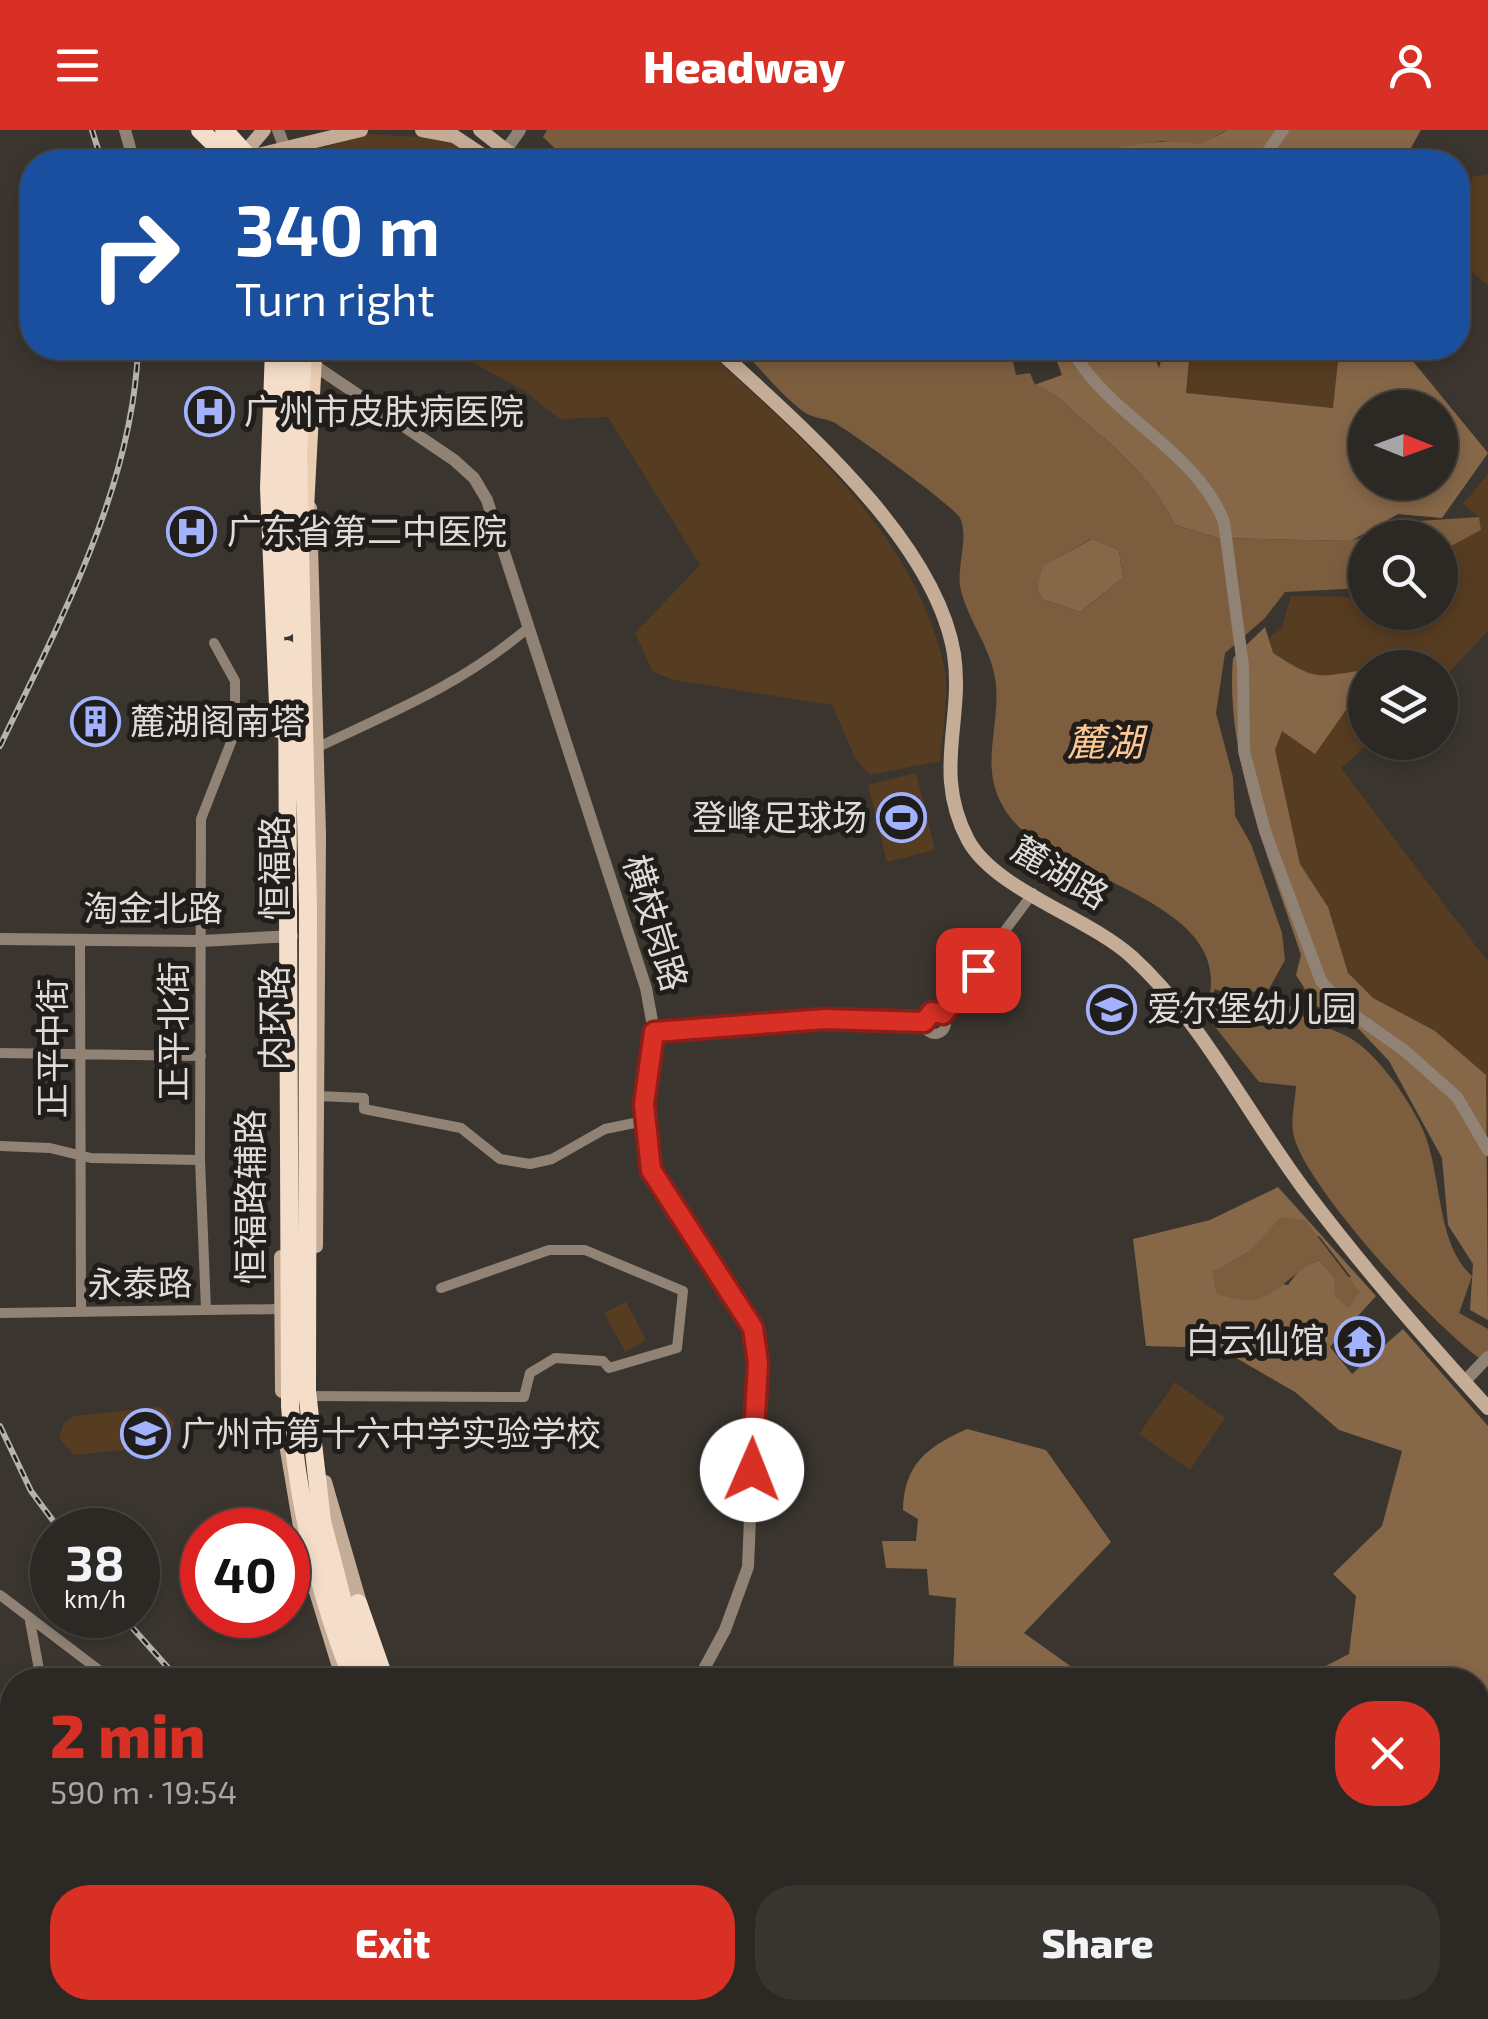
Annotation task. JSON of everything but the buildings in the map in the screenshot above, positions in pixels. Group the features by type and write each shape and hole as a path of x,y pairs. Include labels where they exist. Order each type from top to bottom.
{"highway":[{"path":"200,130 230,150"},
{"path":"272,360 271,566 279,729"},
{"name":"内环路","path":"291,360 282,499 289,806 290,1392 304,1518 316,1570 350,1668"},
{"name":"内环路","path":"293,360 308,926 308,1406 322,1521 366,1668"},
{"path":"358,1603 380,1668"}],"main road":[{"path":"189,130 227,150"},
{"path":"210,130 233,150"},
{"path":"303,150 361,130"},
{"path":"422,130 454,136 475,150"},
{"path":"480,130 506,150"},
{"name":"恒福路辅路","path":"271,360 264,467 266,588 293,936 280,1309 298,1396 358,1603 388,1668"},
{"name":"恒福路","path":"292,360 286,526 297,766"},
{"name":"恒福路","path":"314,360 302,592 293,936 298,1396 301,1489 314,1557 350,1668"},
{"name":"麓湖路","path":"729,360 847,472 917,567 953,650 948,782 966,838 986,863 1110,938 1161,988 1305,1190 1488,1408"},
{"name":"恒福路辅路","path":"310,472 318,784 317,1096 298,1396 298,1526 339,1668"},
{"path":"279,729 297,766 318,784"},
{"name":"恒福路","path":"298,1396 335,1582 366,1668"},
{"path":"335,1582 358,1603"}],"street":[{"path":"506,150 520,130"},
{"name":"横枝岗路","path":"307,360 412,430 474,478 496,519 638,962 654,1032 644,1122 657,1185 745,1312 757,1345 748,1567 725,1630 704,1668"},
{"path":"1077,360 1085,374 1201,483 1224,522 1243,666 1244,751 1265,831 1320,982 1347,1010 1404,1050 1457,1097 1488,1150"},
{"path":"316,748 441,692 485,664 528,628"},
{"name":"正平北街","path":"206,1310 200,1160 201,819 235,732 235,681 214,643"},
{"path":"943,1014 1033,893"},
{"name":"淘金北路","path":"0,939 202,941 293,936"},
{"name":"正平中街","path":"80,940 81,1312"},
{"path":"924,1022 932,1012 943,1014"},
{"path":"924,1022 929,1032 940,1034 946,1025 943,1014"},
{"path":"654,1032 825,1019 924,1022"},
{"path":"0,1053 201,1056"},
{"path":"317,1096 364,1098 364,1109 460,1128 500,1159 530,1164 552,1158 605,1129 644,1122"},
{"name":"正平中街","path":"0,1146 50,1148 81,1156 200,1160"},
{"path":"298,1396 524,1397 530,1373 554,1358 603,1361 609,1368 677,1348 684,1291 586,1250 549,1250 441,1288"},
{"name":"永泰路","path":"0,1313 280,1309"},
{"path":"1464,1382 1484,1361"},
{"path":"0,1595 30,1620"},
{"path":"33,1638 39,1668"},
{"path":"55,1638 96,1668"}],"shaded area":[{"path":"1227,130 1421,130 1410,150 1104,150 1218,135"},
{"path":"365,134 442,138 470,150 318,150"},
{"path":"1488,174 1488,285 1470,271 1472,177"},
{"path":"468,360 717,360 847,488 905,568 927,613 943,661 946,698 940,761 870,775 855,758 832,705 674,680 653,672 635,633 700,565 608,417 560,419 523,390"},
{"path":"1056,360 1156,360 1159,368 1161,360 1189,360 1186,393 1333,408 1338,361 1328,360 1412,360 1436,390 1348,390 1348,500 1455,500 1442,518 1398,514 1388,520 1348,520 1348,541 1218,538 1175,525 1157,495 1123,456 1049,392 1034,385 1062,375"},
{"path":"1189,360 1339,361 1334,408 1185,393"},
{"path":"1458,416 1488,453 1458,495"},
{"path":"1488,474 1488,631 1458,663 1458,650 1348,650 1350,760 1341,768 1488,962 1488,1138 1349,1005 1244,751 1255,649 1282,628 1291,596 1348,597 1348,630 1458,630 1458,540 1480,530 1479,517 1463,504"},
{"path":"1092,539 1119,550 1123,578 1080,612 1042,599 1037,588 1042,566"},
{"path":"1265,627 1273,653 1296,667 1321,675 1348,672 1348,709 1315,754 1282,731 1275,750 1300,864 1328,907 1348,973 1373,998 1435,1031 1486,1075 1488,1320 1470,1310 1473,1264 1448,1225 1442,1158 1389,1061 1353,1023 1316,1006 1296,975 1301,955 1243,771 1232,696 1233,658"},
{"name":"登峰足球场","path":"916,773 935,850 887,862 868,785"},
{"path":"1278,1187 1376,1296 1330,1347 1352,1374 1403,1329 1488,1426 1488,1668 1322,1668 1349,1654 1356,1596 1333,1574 1382,1526 1402,1451 1339,1430 1295,1392 1219,1348 1146,1346 1133,1239 1210,1220","holes":["1319,1236 1351,1277 1334,1277 1319,1260 1300,1269 1288,1285 1213,1272 1247,1253"]},
{"path":"626,1302 646,1340 625,1352 604,1313"},
{"path":"1175,1382 1225,1418 1190,1470 1139,1434"},
{"path":"160,1407 175,1423 162,1446 74,1455 59,1438 64,1423 74,1416"},
{"path":"967,1429 1046,1450 1111,1542 1024,1633 1073,1668 953,1668 956,1598 929,1595 927,1569 886,1568 882,1541 916,1541 918,1519 903,1510 904,1494 920,1459"}],"water":[{"path":"547,130 1227,130 1201,144 1161,141 1102,150 557,150 543,137"},
{"name":"麓湖","path":"751,360 1013,360 1016,375 1030,373 1035,385 1061,400 1123,456 1157,495 1175,525 1218,538 1348,541 1348,589 1285,592 1265,618 1225,653 1216,713 1233,777 1235,816 1251,844 1282,933 1285,960 1269,989 1251,992 1246,1000 1215,989 1213,994 1261,1013 1290,1006 1360,1044 1397,1086 1426,1138 1451,1243 1472,1276 1459,1313 1488,1329 1488,1364 1408,1292 1320,1186 1293,1132 1296,1086 1259,1082 1204,1013 1211,975 1200,945 1176,919 1034,840 1010,817 994,784 992,768 994,672 960,586 960,518 859,439 833,422 804,412","holes":["1091,539 1119,550 1123,578 1080,612 1042,599 1037,588 1043,566"]},
{"name":"麓湖","path":"1479,517 1481,530 1458,542 1458,520 1433,520"},
{"path":"1281,1217 1305,1220 1360,1292 1349,1308 1335,1297 1334,1277 1319,1260 1262,1297 1235,1299 1216,1293 1212,1272 1247,1253"}],"railway":[{"path":"92,130 98,150"},
{"path":"0,746 68,603 108,503 123,452 137,360"},
{"path":"0,1426 31,1491 44,1508"},
{"path":"142,1638 168,1668"}],"place":[{"name":"广州市皮肤病医院","path":"209,412"},
{"name":"广东省第二中医院","path":"192,532"},
{"name":"麓湖阁南塔","path":"95,722"},
{"name":"登峰足球场","path":"902,818"},
{"name":"爱尔堡幼儿园","path":"1112,1009"},
{"name":"白云仙馆","path":"1360,1341"},
{"name":"广州市第十六中学实验学校","path":"146,1434"}],"route":[{"path":"752,1470 758,1363 753,1328 657,1185 651,1170 644,1104 654,1032 825,1019 924,1022 932,1012 943,1014 978,970"}]}
